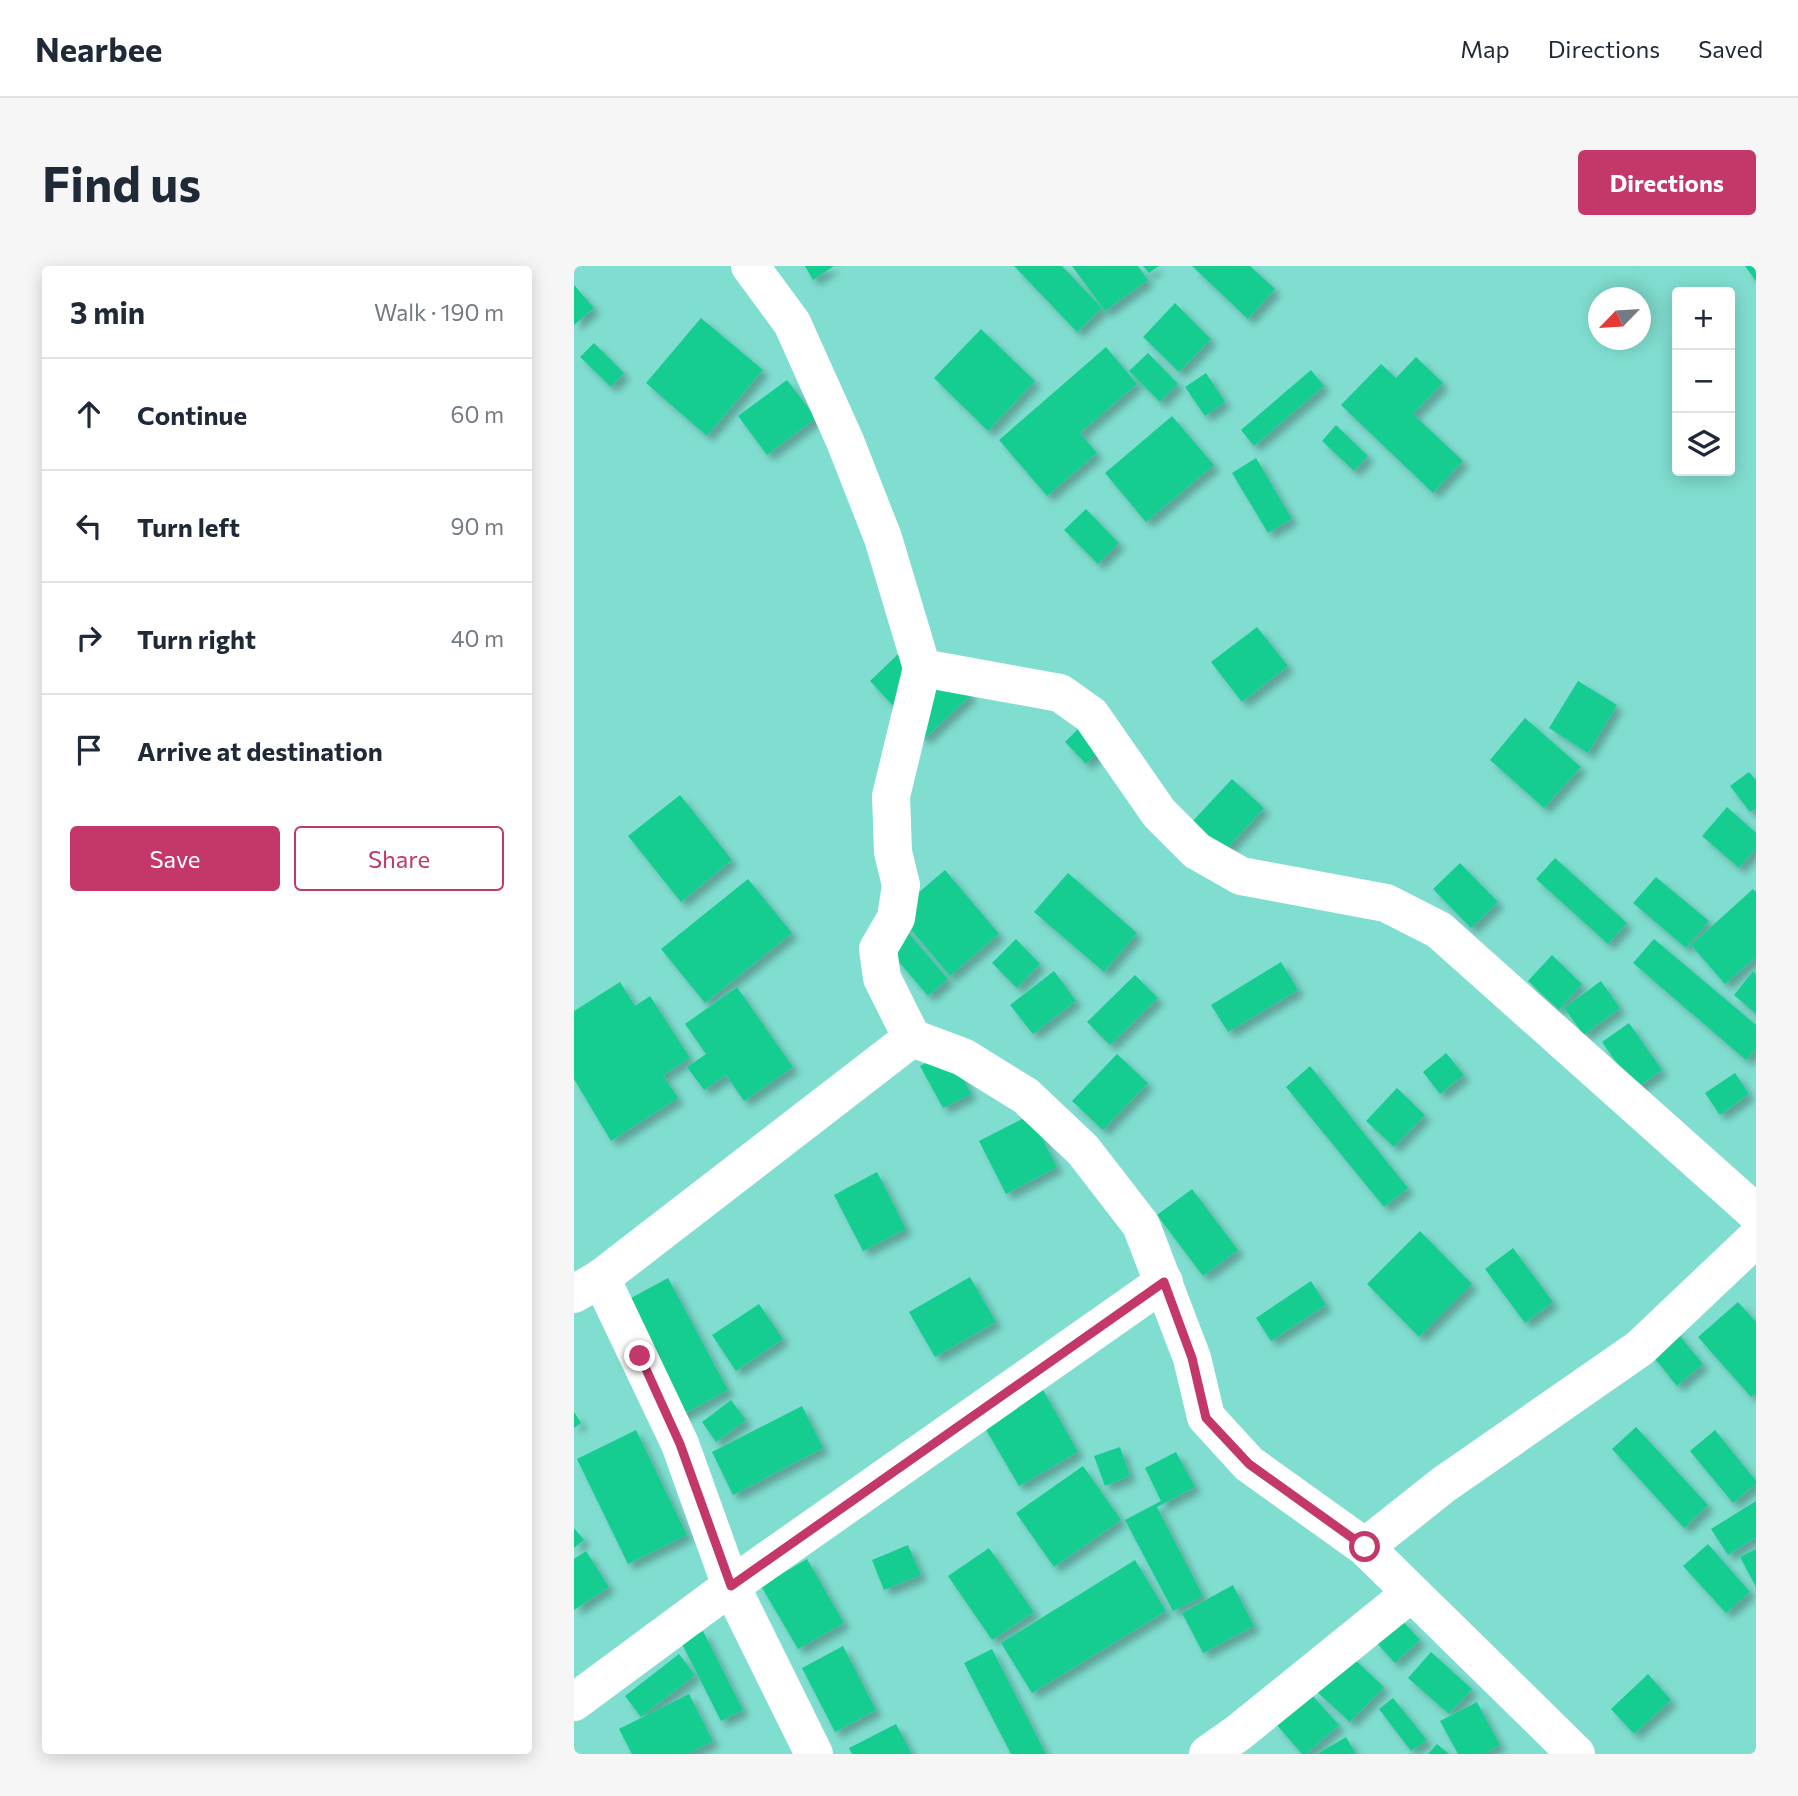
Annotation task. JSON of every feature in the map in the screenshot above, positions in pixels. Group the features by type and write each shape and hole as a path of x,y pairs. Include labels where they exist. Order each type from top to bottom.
{"street":[{"path":"750,266 792,323 845,441 883,538 922,668 891,796 893,852 901,885 896,918 878,949 882,978 912,1038 963,1057 1026,1096 1083,1150 1141,1226 1192,1358 1206,1418 1249,1464 1365,1547 1576,1754"},
{"path":"922,668 1060,693 1091,715 1159,813 1197,851 1241,876 1386,903 1439,930 1754,1214 1640,1348 1443,1485 1365,1547"},
{"path":"814,1754 731,1586 680,1444 588,1286 912,1038"},
{"path":"574,1702 731,1586 1164,1282"},
{"path":"1208,1754 1238,1733 1411,1593"}],"building":[{"path":"805,266 834,266 813,280"},
{"path":"1014,266 1062,266 1102,308 1077,332"},
{"path":"1072,266 1138,266 1148,280 1105,311"},
{"path":"1143,266 1159,266 1149,273"},
{"path":"1192,266 1250,266 1275,289 1248,319"},
{"path":"1745,266 1756,266 1756,281"},
{"path":"574,285 594,308 574,325"},
{"path":"1175,303 1211,339 1179,372 1143,337"},
{"path":"701,318 763,370 707,436 646,383"},
{"path":"981,329 1035,381 988,431 934,378"},
{"path":"594,343 624,373 611,387 580,357"},
{"path":"1106,347 1137,384 1080,433 1097,453 1047,496 999,440"},
{"path":"1148,353 1178,384 1160,402 1129,371"},
{"path":"1416,357 1443,383 1413,414 1463,461 1433,493 1341,405 1381,364 1396,378"},
{"path":"1311,370 1324,386 1254,446 1241,430"},
{"path":"1206,373 1225,402 1205,416 1185,387"},
{"path":"787,380 816,418 767,455 738,416"},
{"path":"1172,416 1214,465 1146,522 1105,473"},
{"path":"1336,425 1368,456 1354,471 1322,441"},
{"path":"1256,458 1292,519 1268,533 1232,473"},
{"path":"1086,509 1119,543 1098,564 1064,530"},
{"path":"1257,627 1288,666 1242,702 1211,662"},
{"path":"917,636 971,695 924,739 870,681"},
{"path":"1578,681 1617,705 1588,753 1549,728"},
{"path":"1089,718 1111,739 1086,764 1065,742"},
{"path":"1525,718 1581,767 1544,808 1490,760"},
{"path":"1749,772 1756,780 1756,808 1750,812 1730,786"},
{"path":"1232,779 1264,808 1222,854 1190,824"},
{"path":"680,795 732,860 681,902 628,836"},
{"path":"1727,807 1756,833 1756,848 1739,868 1702,836"},
{"path":"1555,858 1627,923 1608,944 1536,879"},
{"path":"1460,863 1498,902 1471,928 1433,889"},
{"path":"945,870 999,934 950,976 896,912"},
{"path":"1068,873 1137,933 1104,972 1034,912"},
{"path":"1656,877 1709,921 1686,948 1633,903"},
{"path":"748,879 792,933 705,1003 661,949"},
{"path":"1753,889 1756,892 1756,957 1725,984 1691,945"},
{"path":"895,917 948,979 928,996 875,934"},
{"path":"1016,939 1040,964 1017,988 992,963"},
{"path":"1654,939 1756,1025 1756,1049 1746,1060 1633,963"},
{"path":"1552,955 1582,984 1559,1010 1528,981"},
{"path":"1281,962 1298,990 1228,1032 1211,1005"},
{"path":"1054,971 1076,1001 1033,1034 1010,1005"},
{"path":"1753,971 1756,974 1756,1014 1734,995"},
{"path":"1135,975 1158,998 1110,1045 1087,1022"},
{"path":"1601,981 1620,1008 1584,1035 1564,1008"},
{"path":"620,982 635,1006 650,996 690,1058 663,1075 678,1098 611,1141 574,1079 574,1011"},
{"path":"737,987 793,1067 744,1101 726,1075 704,1090 687,1067 706,1054 685,1024"},
{"path":"1629,1023 1662,1070 1635,1089 1602,1042"},
{"path":"948,1050 971,1094 943,1108 920,1066"},
{"path":"1446,1053 1464,1075 1440,1094 1423,1072"},
{"path":"1117,1054 1148,1083 1103,1130 1072,1101"},
{"path":"1310,1066 1408,1188 1384,1207 1286,1087"},
{"path":"1735,1073 1749,1094 1720,1115 1705,1093"},
{"path":"1397,1088 1425,1115 1394,1147 1366,1121"},
{"path":"1030,1115 1057,1167 1006,1194 979,1141"},
{"path":"877,1172 906,1229 863,1251 834,1195"},
{"path":"1192,1189 1238,1250 1203,1276 1157,1215"},
{"path":"1420,1231 1472,1284 1419,1337 1367,1284"},
{"path":"1513,1248 1553,1302 1525,1323 1485,1269"},
{"path":"970,1277 996,1322 935,1357 909,1312"},
{"path":"668,1278 728,1390 678,1417 618,1305"},
{"path":"1311,1281 1326,1305 1271,1341 1256,1318"},
{"path":"1738,1302 1756,1322 1756,1392 1751,1397 1698,1337"},
{"path":"759,1304 783,1339 736,1371 712,1335"},
{"path":"1669,1323 1703,1364 1677,1386 1643,1344"},
{"path":"1042,1388 1078,1452 1019,1486 982,1423"},
{"path":"731,1400 746,1420 716,1442 702,1422"},
{"path":"802,1406 823,1448 733,1495 712,1452"},
{"path":"574,1412 581,1423 574,1428"},
{"path":"1636,1427 1708,1505 1684,1528 1612,1449"},
{"path":"636,1430 687,1535 628,1564 577,1459"},
{"path":"1715,1430 1756,1481 1756,1484 1733,1503 1690,1451"},
{"path":"1120,1447 1130,1476 1105,1486 1094,1456"},
{"path":"1176,1452 1195,1487 1157,1507 1203,1596 1173,1611 1125,1520 1161,1501 1145,1468"},
{"path":"1083,1466 1121,1520 1054,1567 1016,1513"},
{"path":"1756,1501 1756,1537 1728,1555 1711,1529"},
{"path":"574,1528 584,1540 574,1548"},
{"path":"1708,1544 1750,1592 1726,1613 1683,1566"},
{"path":"908,1545 921,1575 884,1590 872,1560"},
{"path":"989,1548 1034,1612 992,1640 948,1576"},
{"path":"1756,1549 1756,1587 1740,1557"},
{"path":"586,1551 609,1587 574,1610 574,1559"},
{"path":"807,1559 844,1623 798,1649 761,1586"},
{"path":"1135,1560 1166,1611 1032,1693 1001,1643"},
{"path":"1233,1585 1254,1626 1203,1653 1182,1613"},
{"path":"1400,1618 1420,1640 1395,1663 1375,1641"},
{"path":"703,1631 743,1710 721,1721 681,1642"},
{"path":"843,1646 876,1710 835,1732 802,1668"},
{"path":"992,1649 1046,1754 1011,1754 964,1663"},
{"path":"1431,1652 1472,1689 1449,1714 1408,1678"},
{"path":"679,1654 695,1675 641,1717 625,1696"},
{"path":"1351,1656 1384,1687 1350,1722 1317,1692"},
{"path":"1648,1674 1671,1700 1634,1734 1611,1709"},
{"path":"1310,1693 1339,1725 1306,1754 1302,1754 1276,1724"},
{"path":"689,1694 713,1741 687,1754 632,1754 619,1729"},
{"path":"1393,1698 1427,1740 1411,1751 1379,1709"},
{"path":"1477,1702 1500,1745 1483,1754 1458,1754 1440,1721"},
{"path":"896,1724 912,1754 852,1754 849,1748"},
{"path":"1346,1737 1356,1754 1317,1754"},
{"path":"1437,1744 1449,1754 1428,1754"}],"route":[{"path":"640,1356 680,1444 731,1586 1164,1282 1192,1358 1206,1418 1249,1464 1365,1547"}]}
